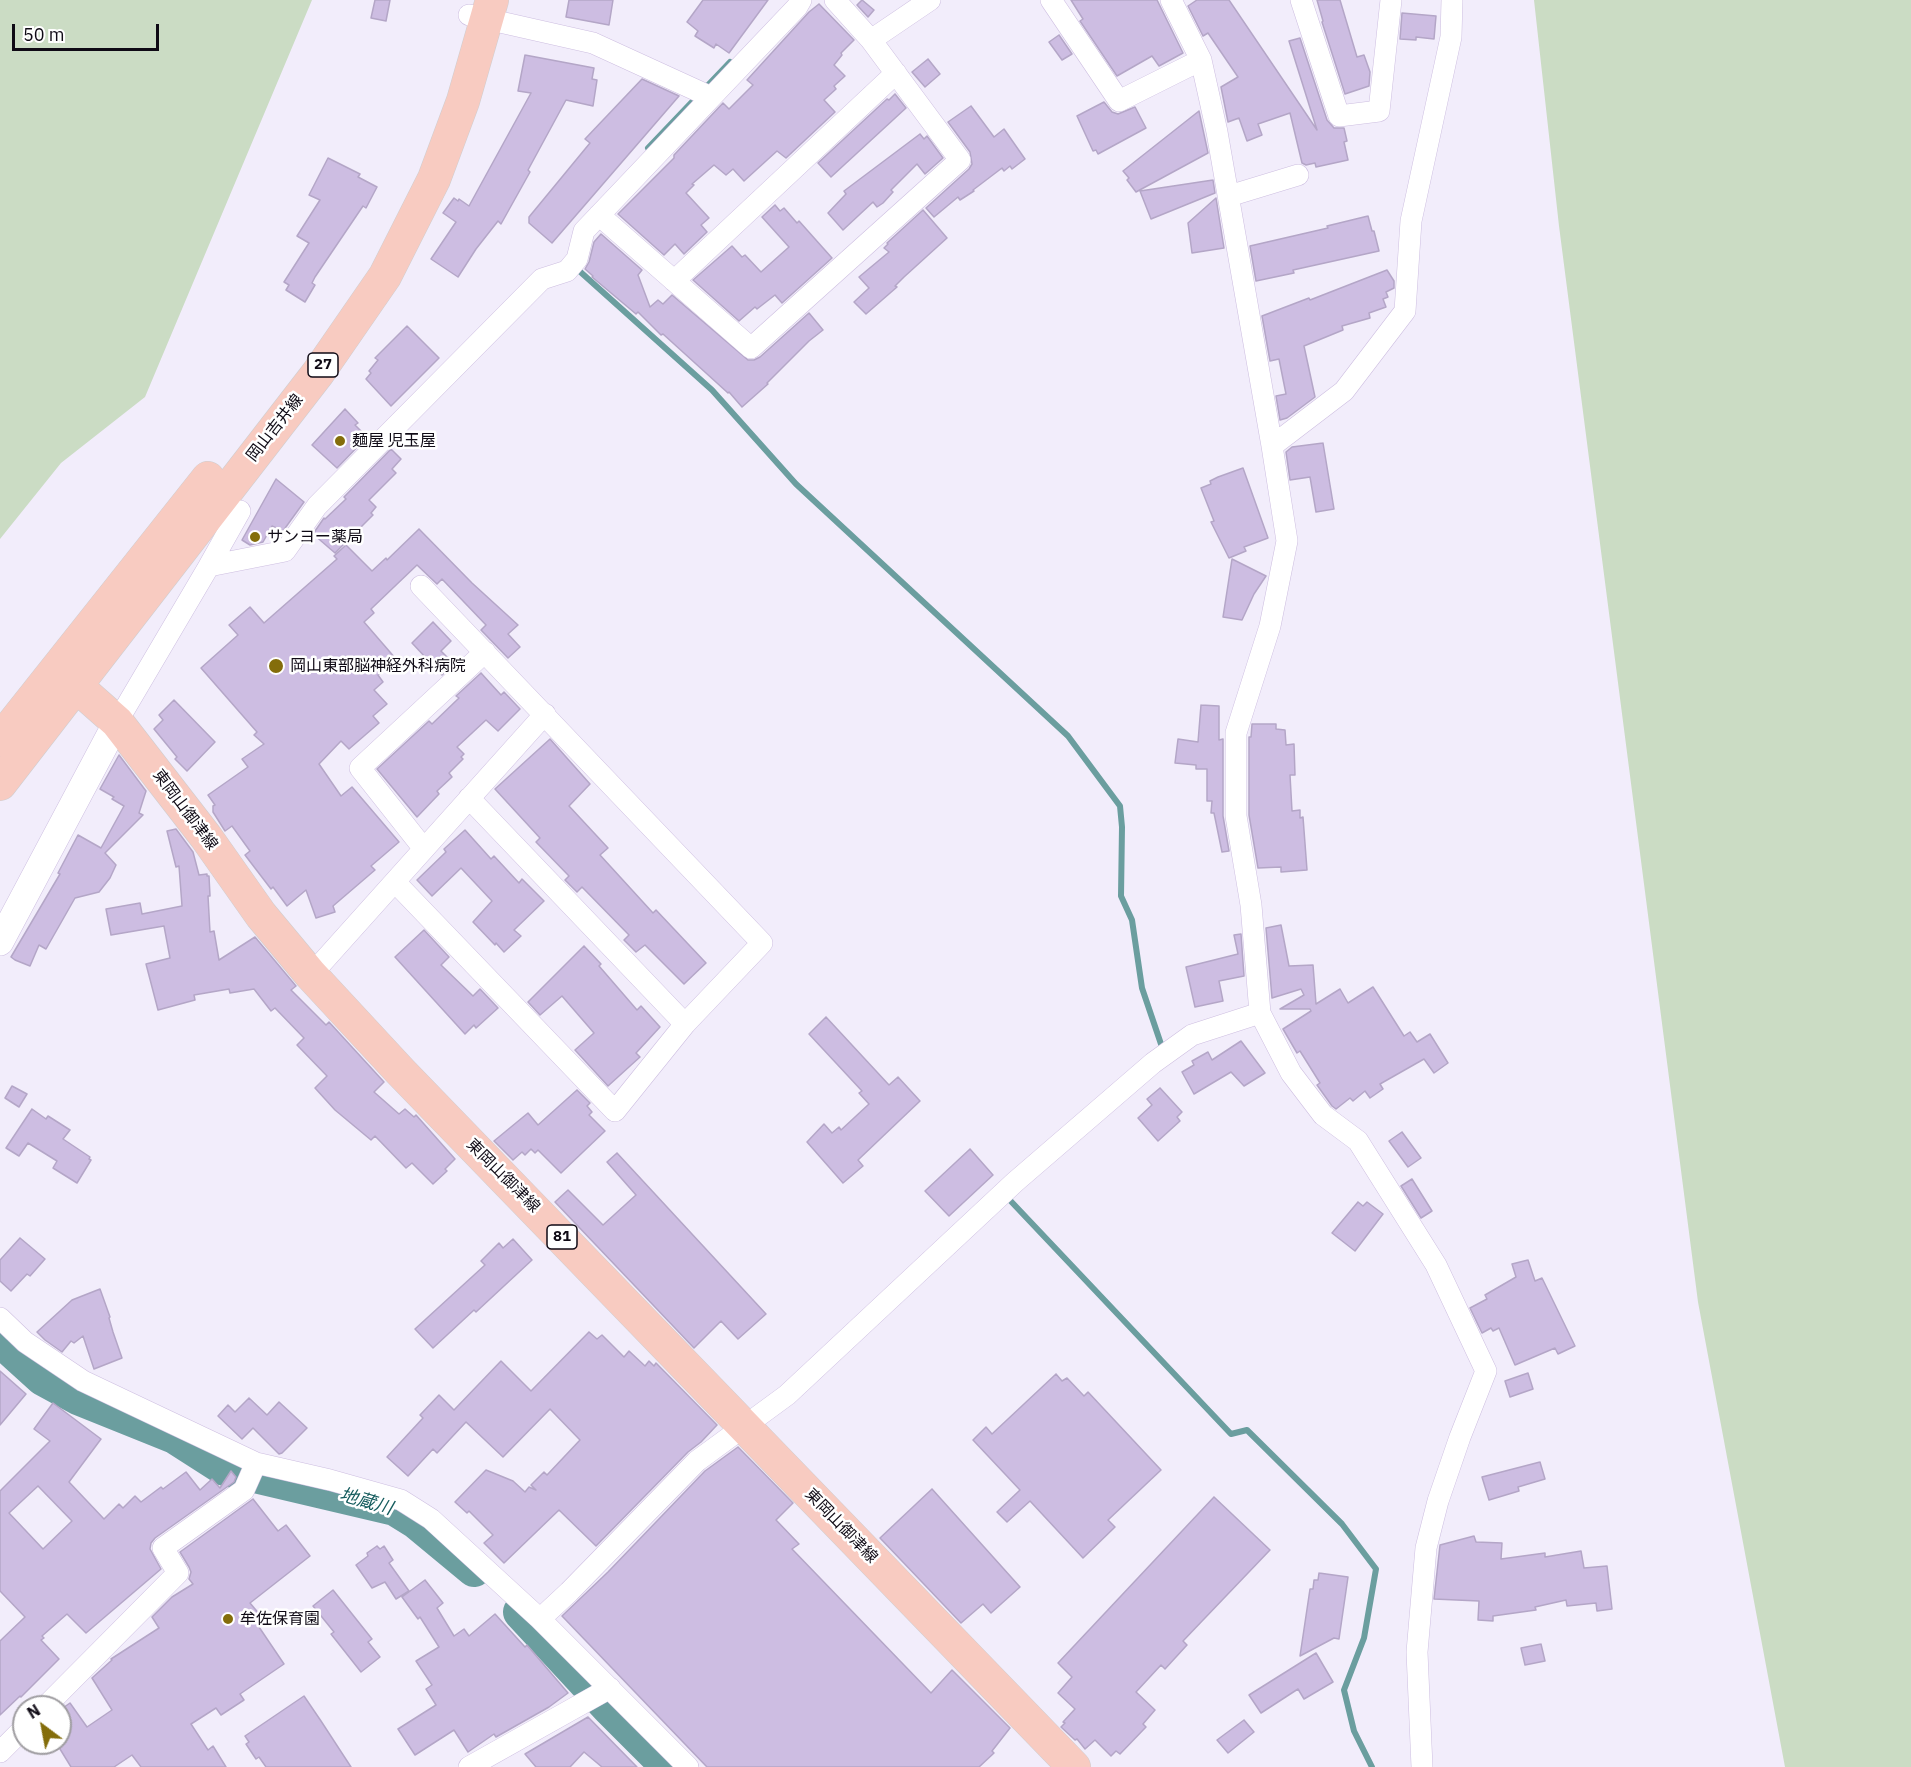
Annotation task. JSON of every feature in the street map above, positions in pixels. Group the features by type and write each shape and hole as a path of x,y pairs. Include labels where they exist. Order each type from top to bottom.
{"main road":[{"name":"岡山吉井線","path":"0,784 67,678 304,358 369,265 415,177 480,8"},
{"name":"岡山吉井線","path":"0,740 67,678"},
{"name":"東岡山御津線","path":"67,678 117,722 206,837 261,915 311,975 400,1071 1074,1767"}],"street":[{"path":"210,566 285,551 316,506 542,279 567,271 577,259 584,231 797,7 801,0"},
{"path":"599,215 751,348 960,160 871,40 835,0"},
{"path":"871,40 930,0"},
{"path":"1052,0 1119,101 1201,60"},
{"path":"1301,0 1339,116 1379,111 1391,0"},
{"path":"1272,446 1344,390 1405,311 1411,221 1451,37 1452,0"},
{"path":"1174,1 1201,60 1217,132 1287,541 1270,627 1236,733 1236,816 1251,905 1260,1013 1291,1073 1323,1114 1358,1141 1437,1265 1486,1371 1438,1501 1426,1548 1417,1652 1422,1767"},
{"path":"480,8 593,43 711,97"},
{"path":"674,281 896,73"},
{"path":"1228,196 1298,175"},
{"path":"0,942 117,722 240,511"},
{"path":"394,882 615,1111 685,1024 762,943 421,586"},
{"path":"424,849 360,768 485,652"},
{"path":"311,975 545,714"},
{"path":"469,798 685,1024"},
{"path":"540,1618 569,1592 697,1461 787,1395 1015,1182 1153,1063 1192,1035 1260,1013"},
{"path":"0,1318 25,1342 83,1381 256,1463 330,1480 401,1500 431,1519 540,1618 688,1767"},
{"path":"57,1695 178,1573 163,1548 244,1490 256,1463"},
{"path":"469,1767 610,1688"},
{"path":"0,1752 12,1740"}],"green space":[{"path":"0,0 312,0 145,397 61,463 0,539"},
{"path":"1534,0 1911,0 1911,1767 1785,1767 1698,1302 1559,226"}],"building":[{"path":"375,0 390,0 386,21 371,18"},
{"path":"569,0 613,0 609,25 566,17"},
{"path":"703,0 768,0 729,53 716,44 714,48 695,36 698,31 687,22"},
{"path":"862,0 874,10 868,17 857,5"},
{"path":"1071,0 1157,0 1183,53 1159,66 1152,56 1117,76 1080,21 1083,19"},
{"path":"1197,0 1229,0 1317,130 1289,41 1300,38 1327,120 1334,128 1344,128 1348,160 1316,167 1315,163 1306,165 1302,163 1290,113 1258,124 1262,135 1247,141 1239,118 1228,122 1221,87 1238,77 1208,33 1203,36 1188,6"},
{"path":"1317,0 1340,0 1357,57 1364,55 1370,72 1369,86 1345,94"},
{"path":"819,4 854,40 841,53 842,55 834,65 845,76 824,100 835,112 786,158 777,151 744,181 733,169 726,175 714,165 692,184 694,185 686,193 709,218 701,225 707,232 684,254 675,244 664,255 618,214 674,158 674,155 723,103 729,109 753,85 747,80"},
{"path":"1402,13 1436,16 1434,39 1416,37 1416,40 1400,39"},
{"path":"1059,35 1072,54 1062,60 1049,42"},
{"path":"525,55 594,68 592,79 597,80 593,106 566,100 501,224 498,221 458,277 431,259 456,222 443,213 454,198 469,206 531,93 518,91"},
{"path":"928,59 940,74 925,87 912,72"},
{"path":"642,79 679,96 552,243 529,223 529,217 590,143 585,139"},
{"path":"895,94 906,108 831,177 818,163"},
{"path":"1104,102 1112,112 1118,114 1135,107 1146,128 1098,154 1096,150 1093,151 1077,116"},
{"path":"971,106 994,137 1004,129 1025,159 1012,169 1010,166 1004,171 1002,168 974,191 960,200 958,197 934,217 926,208 972,164 970,152 948,122"},
{"path":"1199,111 1208,153 1136,192 1123,171"},
{"path":"920,134 924,139 927,136 943,158 925,174 917,164 891,190 893,192 883,203 877,207 873,202 843,230 828,213 846,194 844,191"},
{"path":"328,158 360,174 358,177 377,187 366,208 363,206 315,277 312,283 315,285 305,302 286,290 289,285 284,282 309,243 297,236 320,200 309,195"},
{"path":"1213,180 1215,193 1151,219 1140,191"},
{"path":"1216,198 1224,248 1192,253 1188,223"},
{"path":"775,205 780,211 784,208 797,223 799,221 832,258 782,303 775,295 757,309 755,307 739,321 693,280 732,246 742,257 745,255 761,272 789,247 762,217"},
{"path":"923,210 947,238 866,314 854,302 869,288 859,277 889,252 884,248 887,243"},
{"path":"1368,216 1379,251 1293,270 1294,273 1256,281 1250,246"},
{"path":"601,234 642,270 638,275 650,307 658,300 663,304 672,295 748,360 760,357 809,313 823,330 742,407 729,392 663,334 661,335 638,312 636,314 585,269 594,242"},
{"path":"1387,270 1394,281 1394,288 1386,292 1388,297 1383,299 1386,307 1369,313 1370,318 1342,326 1343,330 1304,346 1315,397 1287,418 1280,420 1276,396 1286,394 1279,359 1270,361 1262,316"},
{"path":"407,326 439,358 391,406 366,379 378,360 375,358"},
{"name":"麺屋 児玉屋","path":"345,409 358,423 355,425 367,437 337,468 312,445"},
{"path":"1323,443 1334,509 1316,512 1310,477 1290,480 1286,452 1292,447"},
{"path":"391,449 401,459 392,469 396,473 369,500 376,507 371,513 373,515 335,553 313,534 324,518 346,499 344,497"},
{"path":"1243,468 1268,538 1244,547 1246,551 1229,558 1211,522 1214,521 1201,488 1211,484 1210,481 1218,477"},
{"path":"276,479 304,502 283,531 272,526 263,542 250,545 242,540"},
{"path":"419,529 472,583 518,625 508,634 520,647 508,658 481,630 486,625 442,579 437,584 417,565 371,609 374,613 364,622 396,659 378,675 383,682 374,690 387,704 373,716 379,723 349,749 341,741 319,764 341,796 352,787 399,842 371,866 375,870 333,906 335,912 316,918 306,890 287,906 245,855 250,851 232,826 225,831 213,812 215,805 208,795 248,767 242,759 264,744 254,735 257,732 201,668 238,635 229,625 250,607 264,623 337,559 334,556 346,545 372,571"},
{"path":"1232,559 1266,576 1254,594 1242,620 1223,617"},
{"path":"433,622 451,641 441,651 454,664 442,675 412,643"},
{"path":"481,673 501,695 504,692 520,709 498,731 486,720 457,747 464,754 461,757 463,759 449,773 452,777 437,791 439,794 417,817 377,769 429,721 432,724 459,698 456,696"},
{"path":"174,700 215,742 187,771 175,759 177,757 154,729 163,720 159,715"},
{"path":"1201,705 1219,706 1219,740 1223,739 1223,816 1229,851 1222,852 1214,813 1211,813 1212,801 1207,801 1207,769 1196,769 1196,765 1175,763 1178,739 1198,742"},
{"path":"1252,724 1276,724 1276,729 1285,730 1286,745 1294,744 1295,775 1290,775 1292,811 1300,810 1300,818 1303,817 1307,870 1281,872 1281,867 1258,868 1249,815 1249,737 1251,737"},
{"path":"550,739 590,784 569,806 608,848 600,855 653,913 656,910 706,963 684,984 645,945 636,952 624,940 629,935 582,887 577,892 565,880 569,876 536,842 540,838 495,789"},
{"path":"119,755 146,791 139,813 143,815 105,853 116,865 110,878 99,892 75,898 46,949 39,945 30,966 15,960 11,957 60,874 58,873 78,835 101,848 124,806 100,789"},
{"path":"176,829 193,852 199,875 209,876 210,932 214,931 219,960 255,937 296,986 291,990 326,1025 329,1022 384,1082 374,1092 399,1114 405,1109 414,1117 416,1115 455,1159 445,1169 447,1171 433,1184 412,1163 406,1168 375,1136 371,1140 335,1110 315,1088 327,1076 297,1045 304,1038 275,1008 271,1011 254,989 230,993 229,989 194,995 195,1000 158,1010 146,964 170,958 164,926 111,935 106,909 140,903 142,914 182,906 179,866 176,867 167,831"},
{"path":"465,830 491,859 494,856 519,883 522,879 544,901 514,930 521,936 504,952 473,922 492,901 461,868 432,896 417,880 446,852 444,849"},
{"path":"1281,925 1289,966 1313,965 1316,1004 1340,989 1348,1003 1373,987 1404,1036 1410,1032 1417,1042 1430,1034 1448,1063 1434,1073 1424,1059 1380,1084 1383,1089 1370,1098 1365,1091 1353,1101 1350,1098 1336,1109 1332,1106 1317,1085 1320,1083 1300,1051 1297,1053 1283,1029 1311,1011 1310,1009 1280,1009 1304,995 1301,989 1272,998 1266,928"},
{"path":"424,930 449,957 441,965 473,996 480,989 498,1008 476,1028 474,1025 465,1034 395,957"},
{"path":"1241,934 1244,976 1219,981 1223,1001 1195,1007 1186,967 1238,954 1234,935"},
{"path":"584,946 637,1010 641,1006 660,1027 636,1053 640,1057 608,1086 575,1050 594,1033 562,996 540,1015 528,1002"},
{"path":"826,1017 889,1085 898,1077 920,1101 858,1160 863,1166 843,1183 807,1142 824,1124 832,1133 839,1127 841,1130 869,1104 859,1093 862,1091 809,1034"},
{"path":"1241,1041 1265,1073 1244,1086 1231,1072 1194,1094 1182,1072 1194,1065 1192,1061 1208,1052 1212,1060"},
{"path":"12,1086 27,1094 19,1107 5,1098"},
{"path":"1160,1088 1182,1112 1177,1117 1180,1121 1158,1141 1138,1118 1152,1105 1147,1099"},
{"path":"577,1090 590,1103 587,1106 592,1112 589,1115 605,1131 561,1173 538,1150 535,1153 531,1149 525,1155 522,1152 513,1160 494,1141 528,1113 538,1125"},
{"path":"32,1109 46,1119 48,1116 70,1130 63,1139 90,1157 91,1160 77,1183 53,1168 57,1161 28,1143 19,1156 6,1148"},
{"path":"1402,1132 1421,1158 1408,1167 1389,1141"},
{"path":"970,1149 993,1175 949,1216 925,1191"},
{"path":"617,1153 766,1314 738,1339 721,1321 694,1348 555,1202 568,1190 603,1225 636,1195 607,1162"},
{"path":"1412,1179 1432,1211 1421,1218 1401,1186"},
{"path":"1358,1202 1363,1206 1367,1202 1383,1214 1355,1251 1332,1233"},
{"path":"20,1238 45,1259 30,1276 27,1274 11,1291 0,1281 0,1260"},
{"path":"513,1239 532,1260 433,1348 415,1329 485,1265 481,1261 499,1243 503,1248"},
{"path":"1528,1260 1535,1281 1542,1278 1575,1346 1558,1354 1555,1348 1515,1365 1499,1328 1493,1331 1491,1328 1482,1333 1470,1308 1487,1299 1485,1295 1516,1277 1512,1264"},
{"path":"100,1289 122,1358 94,1369 83,1336 74,1343 71,1341 62,1352 37,1332 72,1300"},
{"path":"589,1332 597,1339 602,1335 624,1357 629,1351 645,1366 649,1361 654,1366 656,1363 717,1425 596,1546 559,1510 504,1563 484,1543 493,1535 469,1511 467,1513 455,1502 486,1470 513,1481 525,1492 529,1487 536,1490 531,1485 544,1472 547,1475 580,1440 550,1409 503,1457 466,1422 437,1453 433,1449 408,1476 387,1457 423,1418 420,1415 439,1395 454,1410 501,1361 531,1391"},
{"path":"0,1371 26,1394 0,1425"},
{"path":"1528,1373 1533,1389 1510,1397 1505,1381"},
{"path":"1056,1374 1062,1381 1067,1378 1084,1396 1088,1392 1161,1470 1108,1520 1115,1527 1083,1558 1030,1501 1007,1522 997,1512 1020,1490 973,1440 986,1427 992,1434"},
{"path":"249,1398 267,1415 279,1402 307,1428 279,1454 253,1428 242,1439 218,1416 228,1405 235,1412"},
{"path":"53,1403 101,1439 69,1482 104,1519 119,1504 123,1508 135,1496 141,1502 186,1472 200,1490 212,1479 220,1488 231,1471 236,1477 234,1482 155,1538 150,1549 161,1569 86,1633 67,1614 42,1636 44,1638 41,1640 59,1659 23,1695 12,1695 12,1704 0,1715 0,1641 25,1617 0,1591 0,1491 50,1441 34,1429","holes":["38,1486 72,1521 43,1549 9,1513"]},
{"path":"738,1447 793,1503 776,1520 799,1544 792,1549 931,1693 952,1670 1010,1728 992,1751 994,1753 979,1767 707,1767 562,1616 608,1572 705,1471"},
{"path":"1540,1462 1545,1479 1518,1487 1519,1491 1489,1500 1482,1477"},
{"path":"932,1489 1020,1587 991,1613 983,1604 961,1623 880,1538"},
{"path":"1214,1497 1270,1550 1183,1641 1187,1645 1165,1669 1161,1665 1136,1692 1155,1710 1143,1724 1146,1727 1120,1754 1116,1751 1111,1756 1095,1740 1085,1749 1077,1739 1075,1740 1061,1727 1075,1709 1058,1693 1072,1677 1058,1663"},
{"path":"253,1499 278,1531 286,1525 310,1556 250,1603 266,1622 259,1627 284,1664 240,1694 244,1700 221,1715 216,1708 191,1724 208,1750 213,1746 226,1767 141,1767 132,1755 114,1767 71,1767 64,1755 72,1755 72,1706 87,1727 112,1710 92,1678 111,1659 159,1628 152,1617 172,1597 193,1584 189,1579 191,1572 189,1567 180,1552"},
{"path":"1474,1536 1476,1542 1502,1543 1501,1559 1545,1553 1545,1557 1581,1551 1584,1568 1607,1566 1612,1609 1597,1611 1596,1603 1567,1606 1566,1600 1535,1607 1536,1610 1493,1616 1493,1621 1478,1620 1479,1601 1434,1599 1440,1545"},
{"path":"377,1546 380,1549 384,1546 393,1560 389,1563 409,1591 396,1599 385,1582 372,1588 356,1565"},
{"path":"1319,1573 1348,1577 1339,1639 1334,1638 1300,1656 1310,1589 1313,1589 1314,1580 1318,1580"},
{"path":"425,1580 443,1603 437,1608 454,1636 464,1629 469,1636 495,1614 525,1647 527,1645 568,1693 549,1707 496,1737 494,1734 468,1752 454,1730 415,1755 398,1729 436,1705 426,1689 432,1685 416,1661 439,1647 420,1617 418,1619 402,1597"},
{"path":"333,1590 372,1639 368,1642 380,1657 361,1672 331,1634 334,1632 313,1606"},
{"path":"1541,1644 1545,1661 1525,1665 1521,1648"},
{"path":"1316,1653 1333,1682 1304,1699 1298,1689 1261,1713 1249,1695"},
{"path":"304,1696 351,1767 266,1767 259,1757 256,1759 246,1744 249,1742 245,1736"},
{"path":"588,1717 637,1767 602,1767 584,1752 570,1767 536,1767 525,1754"},
{"path":"1244,1720 1254,1732 1228,1753 1217,1740"}],"waterway":[{"path":"648,148 730,62"},
{"path":"576,268 712,390 796,484 1068,736 1120,806 1121,896 1132,920 1142,988 1162,1047 1159,1050"},
{"path":"1005,1195 1231,1434 1247,1430 1342,1524 1376,1569 1364,1638 1344,1690 1354,1731 1372,1767"},
{"name":"地蔵川","path":"0,1339 43,1378 78,1397 175,1436 225,1468 395,1508 416,1521 474,1569"},
{"name":"地蔵川","path":"521,1612 609,1707 669,1767"}],"place":[{"name":"麺屋 児玉屋","path":"340,441"},
{"name":"サンヨー薬局","path":"255,537"},
{"name":"岡山東部脳神経外科病院","path":"276,666"},
{"name":"牟佐保育園","path":"228,1619"}]}
